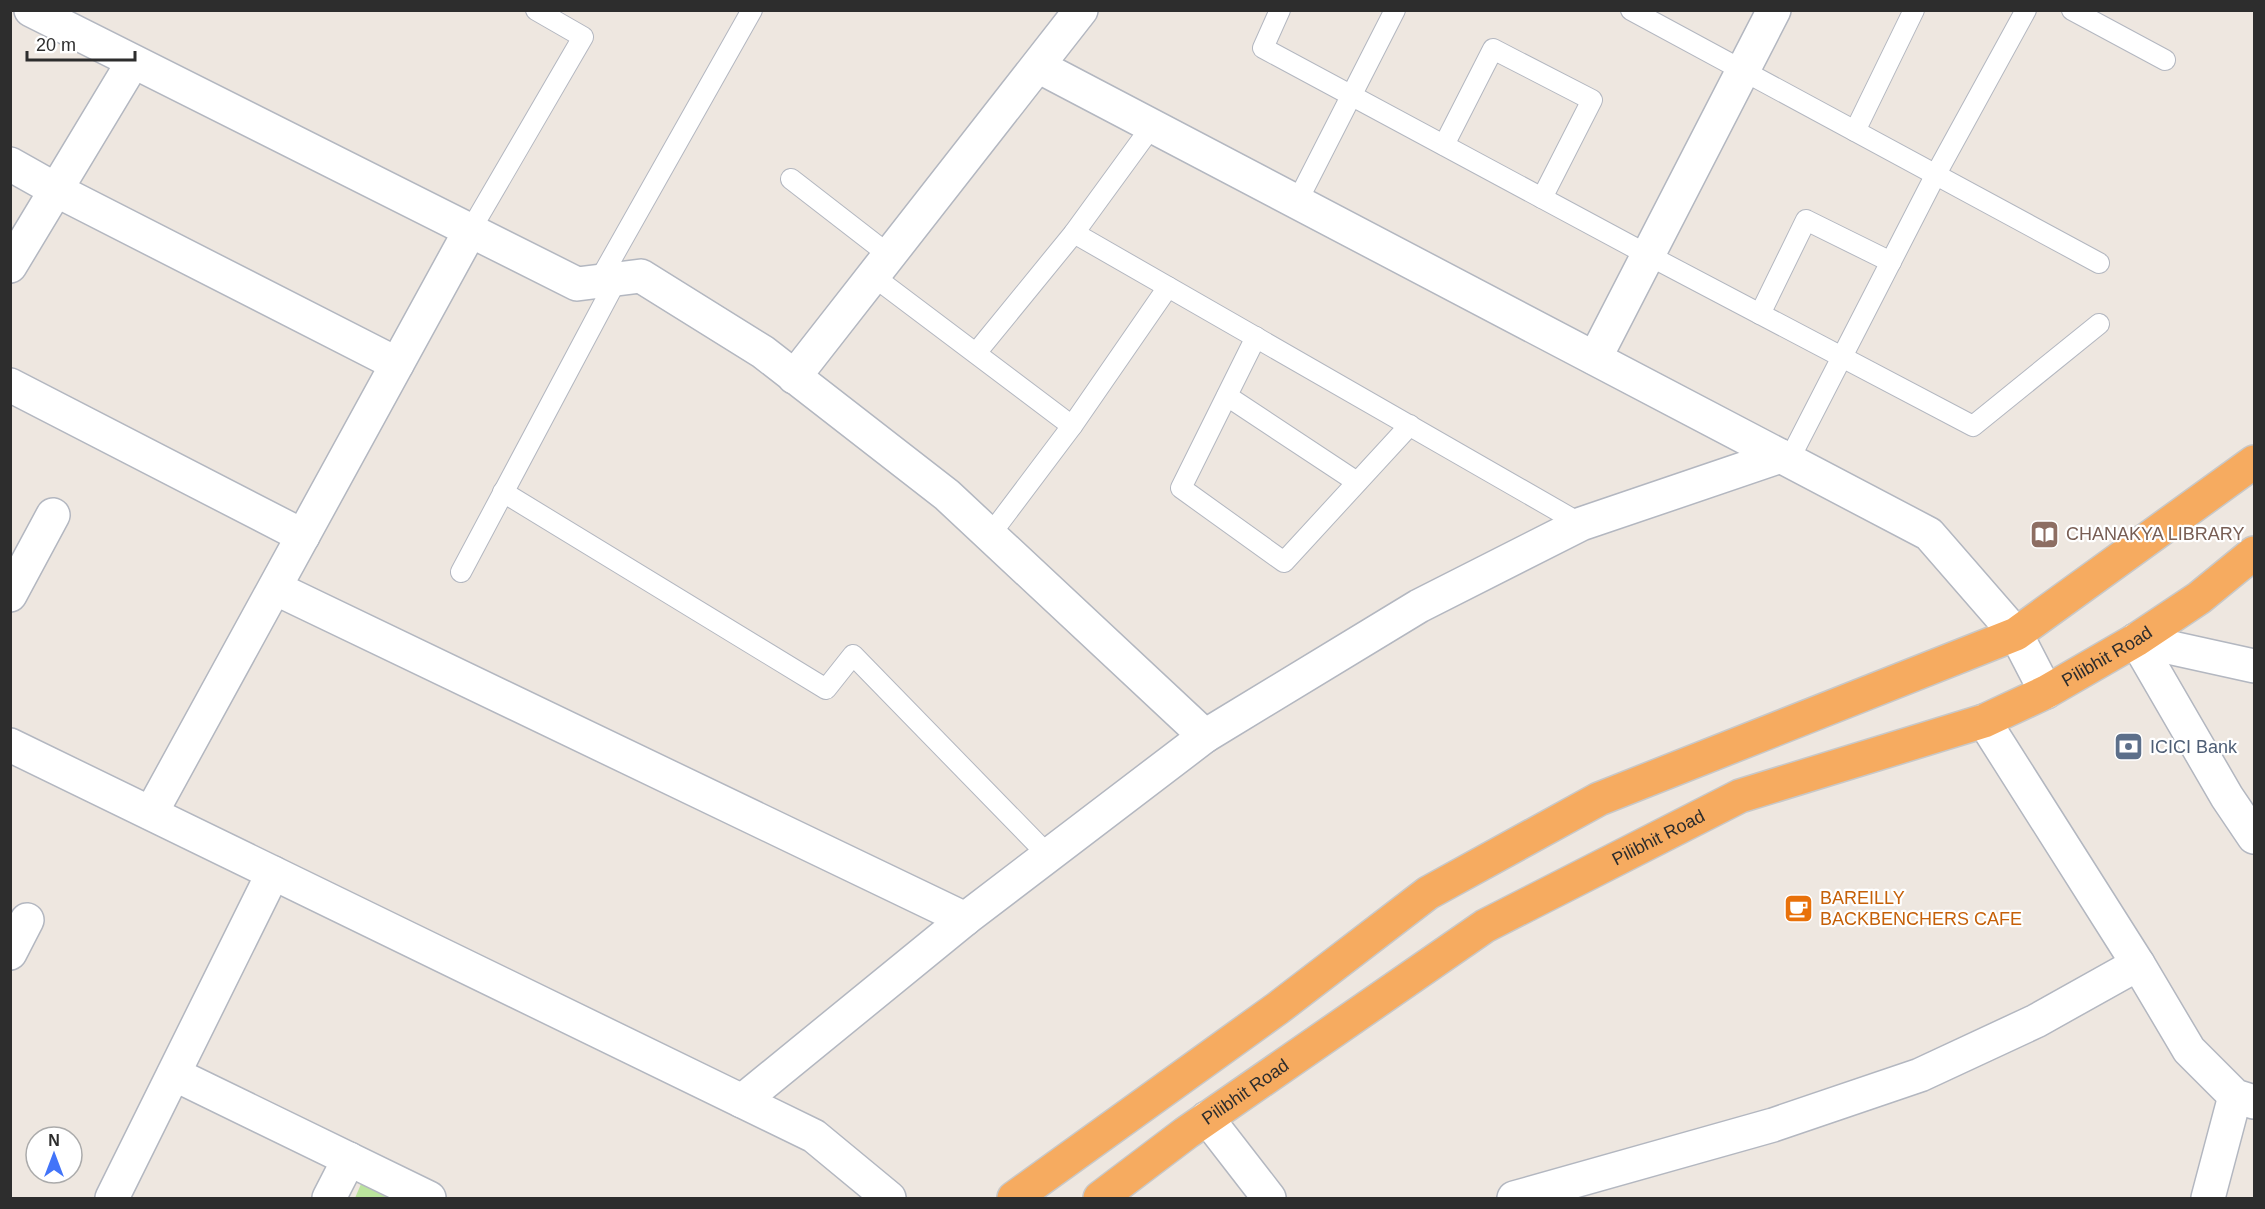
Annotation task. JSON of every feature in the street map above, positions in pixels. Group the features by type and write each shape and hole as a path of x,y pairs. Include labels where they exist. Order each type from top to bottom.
{"highway":[{"path":"1014,1198 1278,1008 1428,892 1599,799 2016,634 2254,462"},
{"name":"Pilibhit Road","path":"1100,1198 1207,1118 1485,926 1740,796 1984,721 2046,692 2136,640 2199,598 2254,553"}],"street":[{"path":"31,10 577,284 641,276 763,352 947,495 1205,736"},
{"path":"794,377 1081,10"},
{"path":"1595,358 1774,10"},
{"path":"10,266 134,62"},
{"path":"1038,66 1929,534 2016,634 2046,692"},
{"path":"10,164 397,364"},
{"path":"151,813 470,231"},
{"path":"10,385 303,537"},
{"path":"742,1101 965,919 1205,736 1419,606 1581,524 1785,458"},
{"path":"10,595 52,515"},
{"path":"275,588 965,919"},
{"path":"2136,640 2254,666"},
{"path":"2136,640 2241,800 2254,837"},
{"path":"1984,721 2138,964 2189,1050 2245,1099 2208,1198"},
{"path":"10,745 814,1136 889,1198"},
{"path":"112,1198 273,873"},
{"path":"10,953 27,920"},
{"path":"1514,1198 1773,1125 1920,1075 2036,1021 2138,964"},
{"path":"174,1074 429,1198"},
{"path":"1207,1118 1269,1198"},
{"path":"329,1198 349,1159"}],"lane":[{"path":"470,231 584,37 536,10"},
{"path":"461,572 608,280 752,10"},
{"path":"1280,10 1263,48 1973,426 2099,324"},
{"path":"1297,202 1395,10"},
{"path":"1631,10 2099,263"},
{"path":"1855,131 1914,10"},
{"path":"1785,458 1842,357 1935,174 2026,10"},
{"path":"2072,10 2165,60"},
{"path":"1444,145 1493,49 1592,100 1542,198"},
{"path":"976,353 1074,233 1152,126"},
{"path":"791,179 976,353 1072,426"},
{"path":"1760,314 1806,220 1891,262"},
{"path":"1074,233 1581,524"},
{"path":"990,535 1072,426 1168,287"},
{"path":"1256,337 1181,488 1284,562 1410,425"},
{"path":"1227,396 1357,482"},
{"path":"503,492 826,689 853,655 1048,855"}],"green space":[{"path":"361,1184 388,1198 355,1198"}],"place":[{"name":"CHANAKYA LIBRARY","path":"2045,534"},
{"name":"ICICI Bank","path":"2129,747"},
{"name":"BAREILLY BACKBENCHERS CAFE","path":"1799,908"}]}
